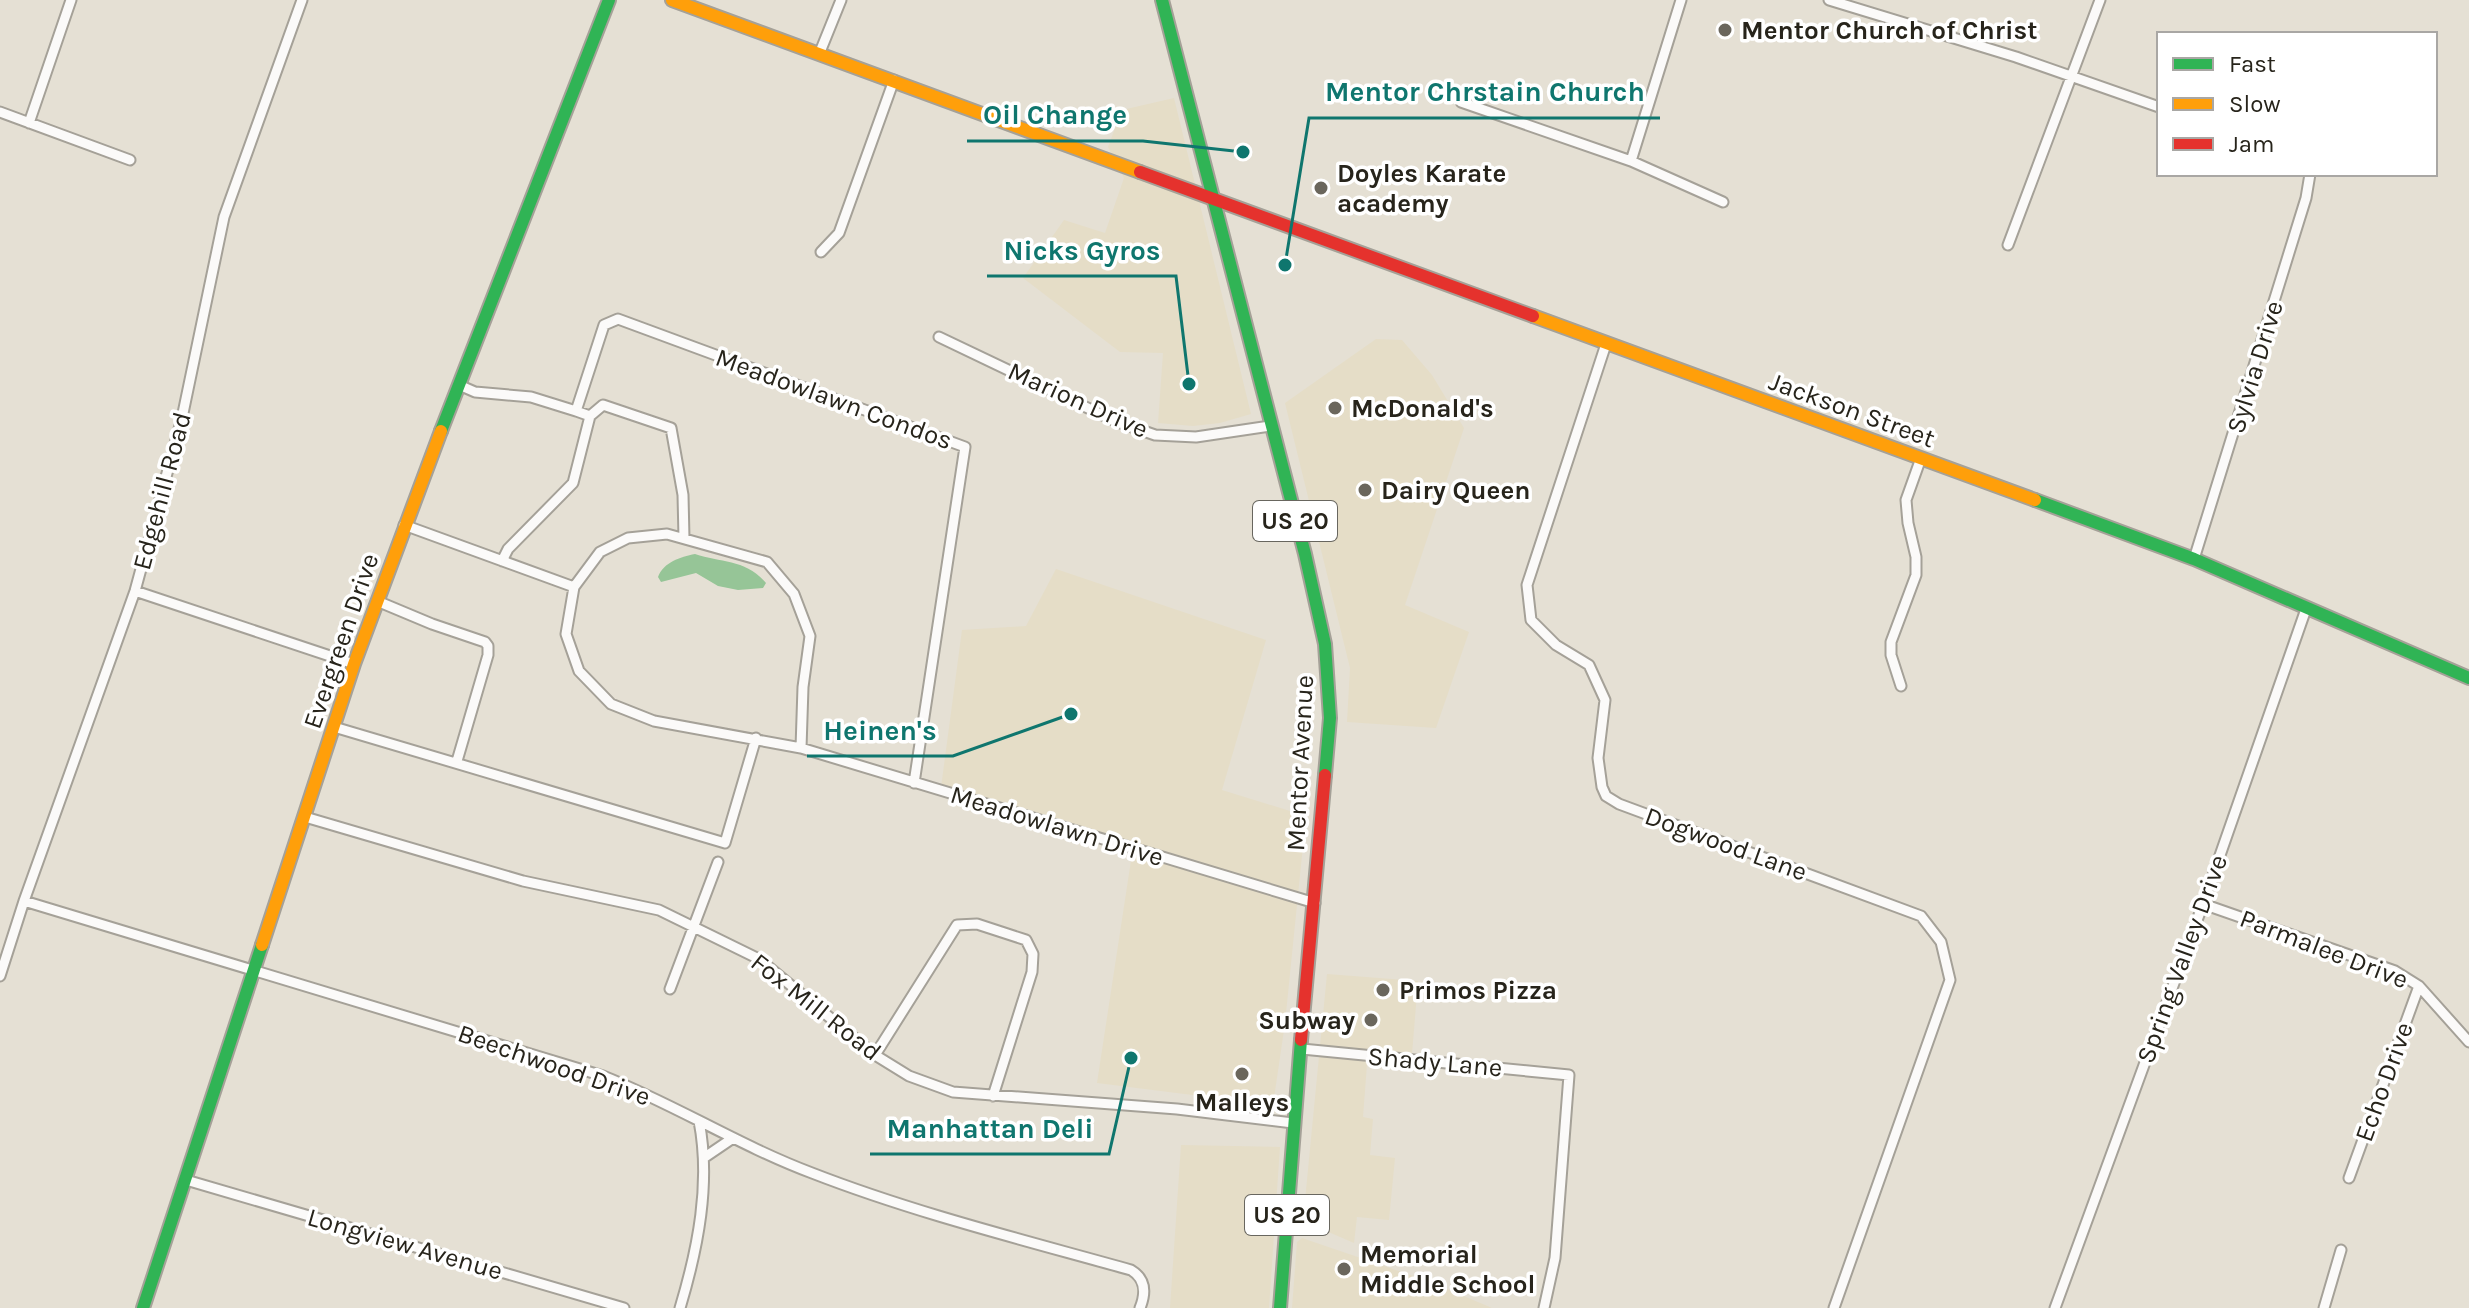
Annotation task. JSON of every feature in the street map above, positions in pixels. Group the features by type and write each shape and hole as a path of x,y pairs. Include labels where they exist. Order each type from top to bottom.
{"street":[{"path":"29,123 71,0"},
{"name":"Edgehill Road","path":"0,976 135,591 182,418 224,217 302,0"},
{"name":"Evergreen Drive","path":"143,1308 354,664 404,525 609,0"},
{"name":"Jackson Street","path":"672,0 1921,458 2116,533 2194,559 2469,678"},
{"path":"820,52 841,0"},
{"name":"Mentor Avenue","path":"1162,0 1321,621 1330,680 1330,718 1293,1123 1280,1308"},
{"path":"1631,161 1681,0"},
{"path":"1829,0 2072,76 2157,106"},
{"path":"2008,245 2100,0"},
{"path":"821,252 839,233 894,80"},
{"path":"1461,102 1631,161 1723,202"},
{"path":"0,112 130,160"},
{"name":"Sylvia Drive","path":"2194,559 2306,198 2310,176"},
{"name":"Meadowlawn Condos","path":"576,411 604,325 618,319 965,447 914,783"},
{"name":"Marion Drive","path":"939,337 1103,415 1155,435 1205,437 1270,426"},
{"name":"Dogwood Lane","path":"1606,344 1527,585 1531,620 1556,645 1589,665 1605,700 1598,758 1606,796 1619,804 1921,916 1941,942 1950,980 1834,1308"},
{"path":"459,385 475,392 531,397 590,416"},
{"path":"502,561 508,549 573,483 590,416 603,405 671,428 683,495 684,538"},
{"path":"1901,686 1891,655 1891,642 1916,575 1906,500 1921,458"},
{"path":"404,525 574,587"},
{"name":"Meadowlawn Drive","path":"801,748 803,687 810,636 794,594 767,562 667,534 628,538 600,552 574,587 566,634 579,671 611,704 654,721 801,748 1315,903"},
{"path":"135,591 354,664"},
{"path":"377,601 476,638 488,646 457,761"},
{"name":"Spring Valley Drive","path":"2055,1308 2203,904 2306,609"},
{"path":"334,727 725,843 756,738"},
{"name":"Fox Mill Road","path":"305,817 523,881 659,910 759,959 875,1055 931,1086 953,1092 1177,1109 1293,1123"},
{"path":"670,989 718,862"},
{"name":"Beechwood Drive","path":"24,901 574,1066 642,1092 789,1164 884,1199 1131,1270 1142,1280 1145,1291 1142,1305"},
{"name":"Parmalee Drive","path":"2203,904 2395,971 2419,986 2469,1042"},
{"path":"875,1055 957,925 977,924 1026,940 1033,954 1032,972 993,1096"},
{"name":"Echo Drive","path":"2349,1178 2419,986"},
{"name":"Shady Lane","path":"1302,1049 1569,1075 1555,1258 1544,1308"},
{"path":"680,1308 695,1250 705,1157 699,1121"},
{"path":"705,1157 733,1138"},
{"name":"Longview Avenue","path":"186,1180 624,1308"},
{"path":"2324,1308 2341,1250"}],"shaded area":[{"path":"1174,98 1251,414 1220,423 1193,426 1158,423 1163,353 1120,352 1023,278 1064,220 1105,233 1124,178 1108,147 1122,110"},
{"path":"1376,339 1402,340 1432,375 1464,428 1405,605 1469,632 1436,728 1347,722 1350,668 1285,403"},
{"path":"695,554 742,566 766,583 763,588 738,590 718,586 696,573 661,582 658,577 668,564"},
{"path":"1056,569 1266,640 1222,790 1306,816 1285,1023 1273,1105 1097,1083 1132,854 940,795 962,630 1026,626"},
{"path":"1327,974 1418,981 1412,1054 1368,1051 1363,1117 1373,1119 1370,1155 1395,1158 1389,1220 1357,1217 1354,1243 1303,1221"},
{"path":"1181,1145 1280,1147 1269,1308 1170,1308"},
{"name":"Memorial Middle School","path":"1302,1238 1431,1282 1492,1308 1292,1308 1297,1242"}],"traffic: fast":[{"path":"441,431 609,0"},
{"path":"1162,0 1305,554 1325,644 1330,718 1325,775"},
{"path":"2035,500 2194,559 2469,678"},
{"path":"143,1308 262,945"},
{"path":"1280,1308 1301,1040"}],"traffic: slow":[{"path":"672,0 1140,172"},
{"path":"1533,316 2035,500"},
{"path":"262,945 354,664 441,431"}],"traffic: jam":[{"path":"1140,172 1533,316"},
{"path":"1301,1040 1325,775"}],"place":[{"name":"Mentor Church of Christ","path":"1725,30"},
{"name":"Oil Change","path":"1243,152"},
{"name":"Doyles Karate academy","path":"1321,188"},
{"name":"Mentor Chrstain Church","path":"1285,265"},
{"name":"Nicks Gyros","path":"1189,384"},
{"name":"McDonald's","path":"1335,408"},
{"name":"Dairy Queen","path":"1365,490"},
{"name":"Heinen's","path":"1071,714"},
{"name":"Primos Pizza","path":"1383,990"},
{"name":"Subway","path":"1371,1020"},
{"name":"Manhattan Deli","path":"1131,1058"},
{"name":"Malleys","path":"1242,1074"},
{"name":"Memorial Middle School","path":"1344,1269"}]}
